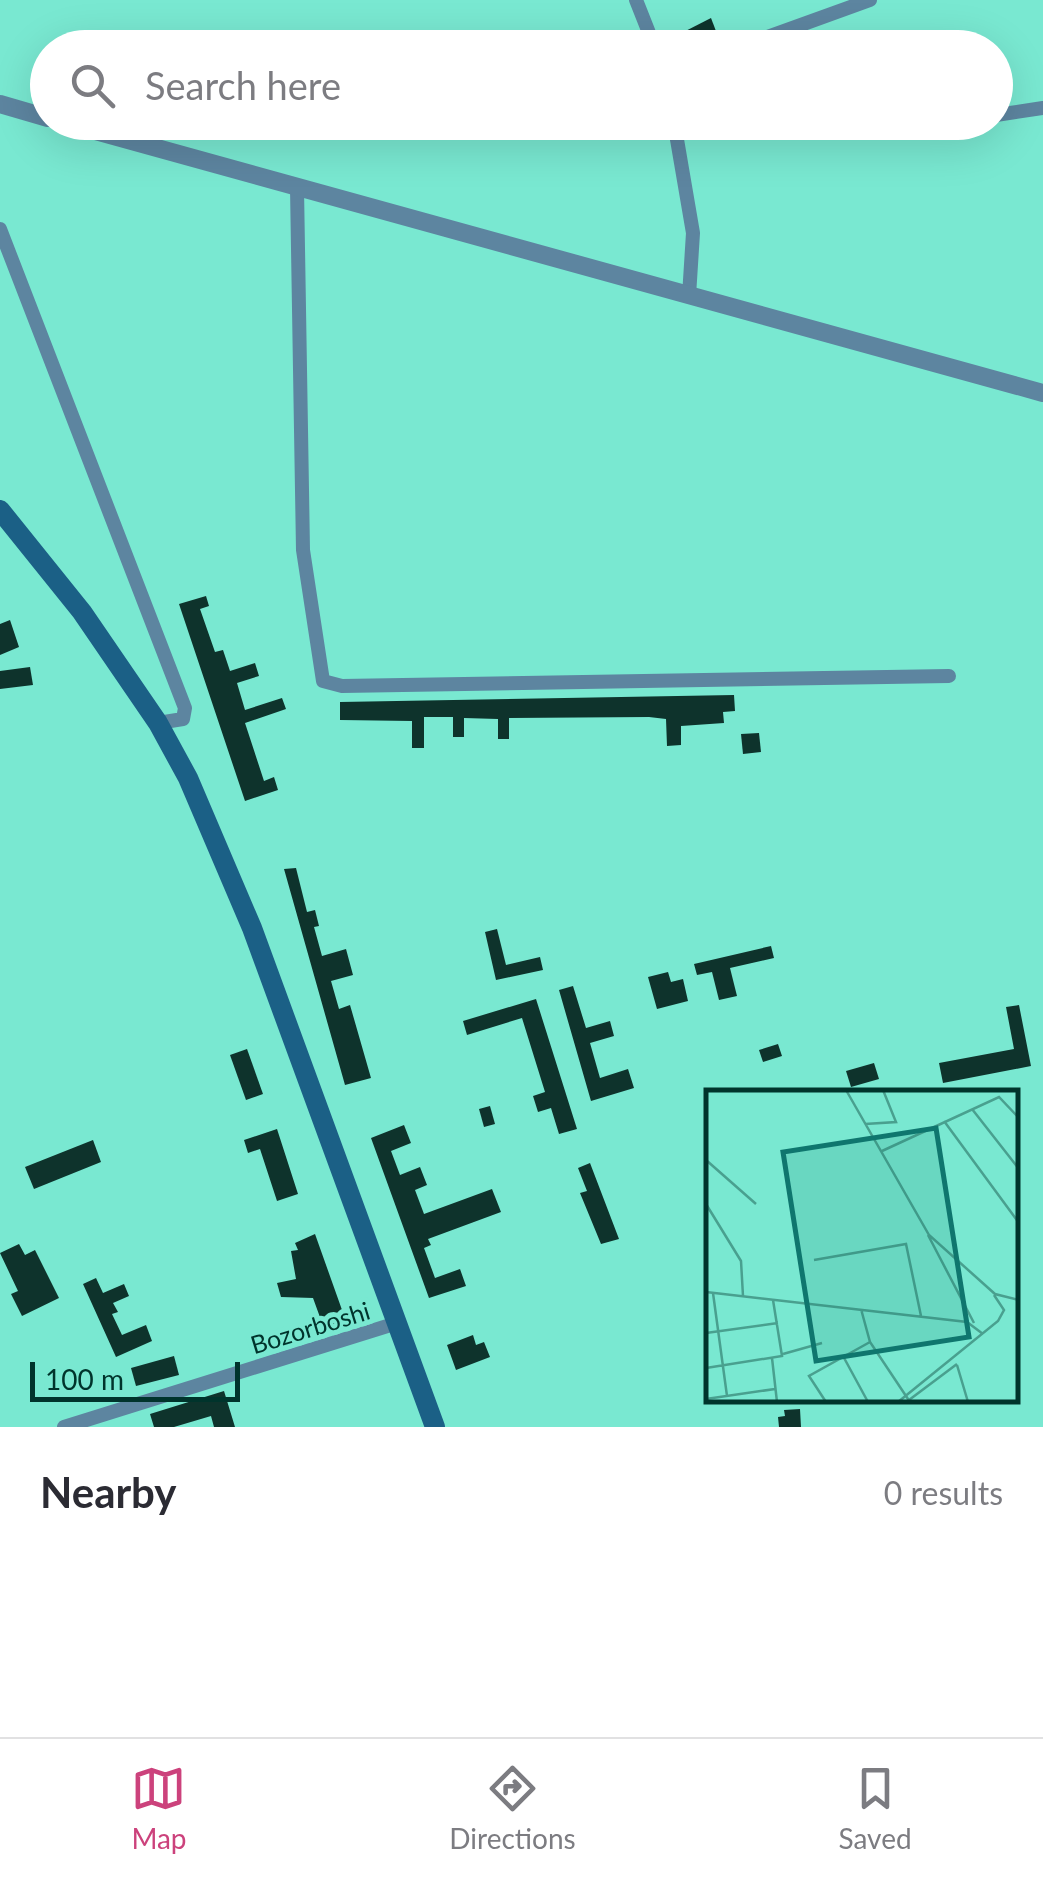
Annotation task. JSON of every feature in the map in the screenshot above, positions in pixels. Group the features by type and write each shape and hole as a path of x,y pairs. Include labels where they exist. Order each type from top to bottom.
{"main road":[{"path":"0,510 82,612 158,723 188,778 252,928 435,1427"}],"street":[{"path":"636,0 648,30"},
{"path":"785,30 865,1"},
{"path":"0,104 30,113"},
{"path":"1013,112 1043,108"},
{"path":"127,140 1043,392"},
{"path":"677,140 693,233 689,296"},
{"path":"297,188 303,550 323,681 342,686 949,676"},
{"path":"0,229 185,708 183,719 158,723"},
{"name":"Bozorboshi","path":"64,1427 397,1324"}],"building":[{"path":"711,18 716,30 688,30"},
{"path":"206,596 209,606 200,609 215,652 223,650 230,671 255,663 259,676 237,683 245,710 282,698 286,709 245,723 264,781 274,777 278,790 245,801 179,604"},
{"path":"10,620 19,647 0,655 0,624"},
{"path":"30,667 33,685 0,689 0,671"},
{"path":"734,695 735,711 723,712 724,723 681,726 681,745 667,746 666,719 649,717 509,718 509,739 498,739 498,719 464,718 464,737 453,737 453,717 424,717 424,748 412,748 412,721 340,720 340,702"},
{"path":"759,733 761,752 743,754 741,734"},
{"path":"296,868 307,912 315,910 319,926 314,927 322,956 346,949 353,975 331,981 339,1009 350,1005 371,1078 345,1085 284,869"},
{"path":"497,929 506,965 540,957 543,970 496,980 485,932"},
{"path":"771,946 774,958 730,968 737,996 719,1000 712,972 697,975 694,964"},
{"path":"668,972 671,982 683,979 688,1001 657,1009 648,977"},
{"path":"573,986 586,1028 610,1021 614,1036 590,1043 600,1078 628,1069 634,1088 591,1101 559,990"},
{"path":"536,999 577,1129 559,1134 551,1108 538,1112 533,1096 545,1092 522,1018 467,1035 463,1021"},
{"path":"1019,1005 1031,1066 943,1083 939,1063 1014,1049 1006,1007"},
{"path":"778,1044 782,1056 763,1062 759,1050"},
{"path":"247,1049 263,1094 246,1100 230,1055"},
{"path":"874,1063 879,1079 851,1087 846,1071"},
{"path":"490,1106 495,1124 484,1127 479,1109"},
{"path":"404,1125 411,1143 391,1151 400,1175 420,1167 427,1185 415,1190 424,1214 492,1189 501,1212 428,1239 431,1245 424,1248 435,1278 460,1269 466,1286 429,1298 371,1138"},
{"path":"277,1129 298,1194 277,1201 260,1149 248,1153 244,1140"},
{"path":"93,1140 101,1162 34,1189 25,1167"},
{"path":"590,1163 619,1239 601,1244 580,1193 587,1191 578,1168"},
{"path":"315,1234 347,1324 325,1331 313,1298 281,1297 277,1283 296,1279 291,1251 298,1250 295,1243"},
{"path":"19,1244 25,1255 35,1250 59,1298 22,1316 11,1294 18,1291 0,1253"},
{"path":"96,1278 103,1293 124,1284 129,1296 113,1303 118,1312 112,1314 122,1335 146,1325 152,1341 116,1357 83,1284"},
{"path":"473,1335 476,1345 484,1342 490,1357 456,1370 447,1345"},
{"path":"174,1356 179,1375 136,1386 131,1368"},
{"path":"224,1391 235,1427 214,1427 211,1416 174,1427 154,1427 150,1414"},
{"path":"800,1409 801,1427 779,1427 778,1417 785,1416 784,1410"}]}
